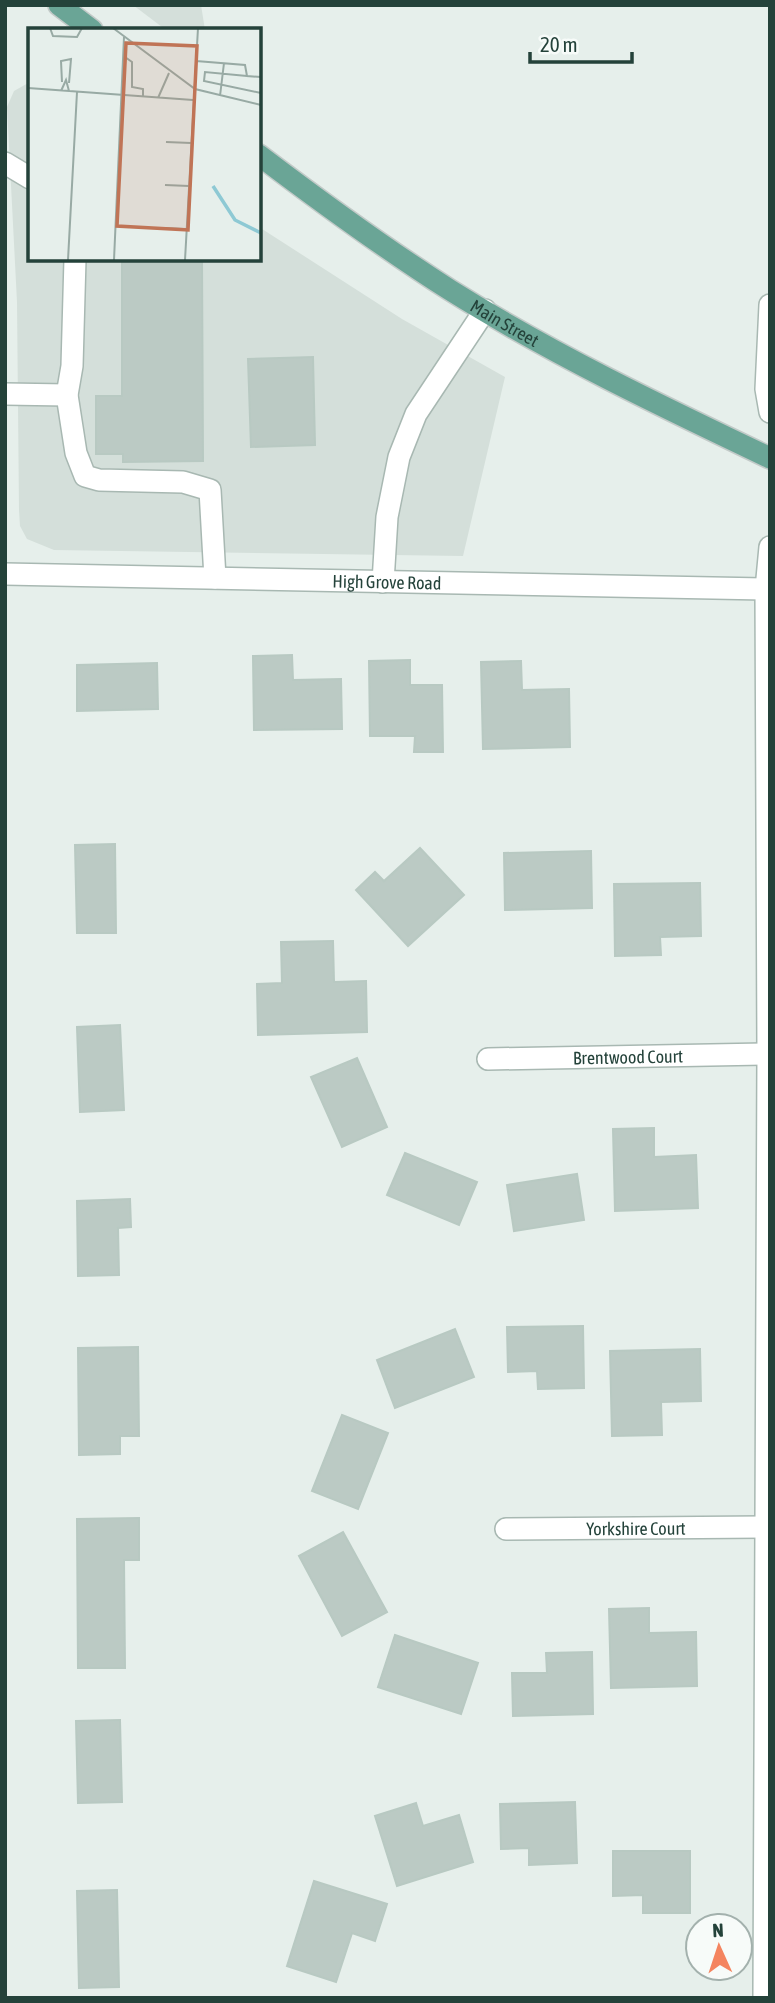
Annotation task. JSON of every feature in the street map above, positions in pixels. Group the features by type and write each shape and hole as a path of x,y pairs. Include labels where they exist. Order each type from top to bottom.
{"main road":[{"path":"59,5 89,28"},
{"name":"Main Street","path":"261,156 451,290 615,384 770,458"}],"street":[{"path":"5,163 28,177"},
{"path":"75,261 72,366 67,395 76,453 85,476 99,480 183,482 210,490 215,578"},
{"path":"770,305 766,389 770,412"},
{"path":"383,582 387,517 400,457 416,414 485,310"},
{"path":"5,394 67,395"},
{"path":"764,1998 768,1054 766,589 770,547"},
{"name":"High Grove Road","path":"5,574 766,589"},
{"name":"Brentwood Court","path":"488,1059 768,1054"},
{"name":"Yorkshire Court","path":"506,1529 766,1527"}],"shaded area":[{"path":"133,5 201,5 205,28 163,28"},
{"path":"28,83 28,261 261,261 261,228 402,319 505,377 463,556 54,550 27,539 20,526 19,510 17,302 7,107 14,91"}],"building":[{"path":"122,261 202,261 203,461 123,462 123,454 96,454 96,396 122,396"},
{"path":"313,357 315,445 251,447 248,359"},
{"path":"292,655 293,680 341,679 342,729 254,730 253,656"},
{"path":"410,660 410,685 442,685 443,752 414,752 415,736 370,736 369,661"},
{"path":"521,661 522,690 569,689 570,747 483,749 481,662"},
{"path":"157,663 158,709 77,711 77,665"},
{"path":"115,844 116,933 77,933 75,845"},
{"path":"420,848 464,895 408,946 356,890 375,872 384,881"},
{"path":"591,851 592,908 505,910 504,853"},
{"path":"700,883 701,936 660,937 661,955 615,956 614,884"},
{"path":"333,941 334,982 366,981 367,1032 258,1035 257,984 282,983 281,942"},
{"path":"120,1025 124,1110 80,1112 77,1027"},
{"path":"357,1058 387,1127 342,1147 311,1077"},
{"path":"654,1128 654,1157 696,1155 698,1208 615,1211 613,1129"},
{"path":"405,1153 477,1182 459,1225 387,1195"},
{"path":"577,1174 584,1220 514,1231 507,1185"},
{"path":"130,1199 131,1227 118,1228 119,1275 78,1276 77,1201"},
{"path":"583,1326 584,1388 538,1389 537,1371 508,1372 507,1327"},
{"path":"455,1329 474,1377 395,1408 377,1360"},
{"path":"138,1347 139,1436 120,1436 120,1454 79,1455 78,1348"},
{"path":"700,1349 701,1401 661,1402 662,1435 612,1436 610,1351"},
{"path":"342,1415 388,1433 358,1509 312,1491"},
{"path":"139,1518 139,1560 124,1560 125,1668 78,1668 77,1519"},
{"path":"343,1532 387,1612 342,1636 299,1556"},
{"path":"649,1608 649,1633 696,1632 697,1686 611,1688 609,1609"},
{"path":"395,1635 478,1663 461,1714 378,1687"},
{"path":"592,1652 593,1714 513,1716 512,1673 547,1673 546,1653"},
{"path":"120,1720 122,1802 78,1803 76,1721"},
{"path":"575,1802 577,1863 529,1865 529,1848 501,1849 500,1804"},
{"path":"416,1803 423,1826 459,1815 473,1862 397,1886 375,1816"},
{"path":"613,1851 690,1851 690,1912 643,1913 643,1895 613,1896"},
{"path":"314,1881 387,1904 375,1941 352,1933 336,1982 287,1966"},
{"path":"117,1890 119,1987 79,1988 77,1891"}]}
